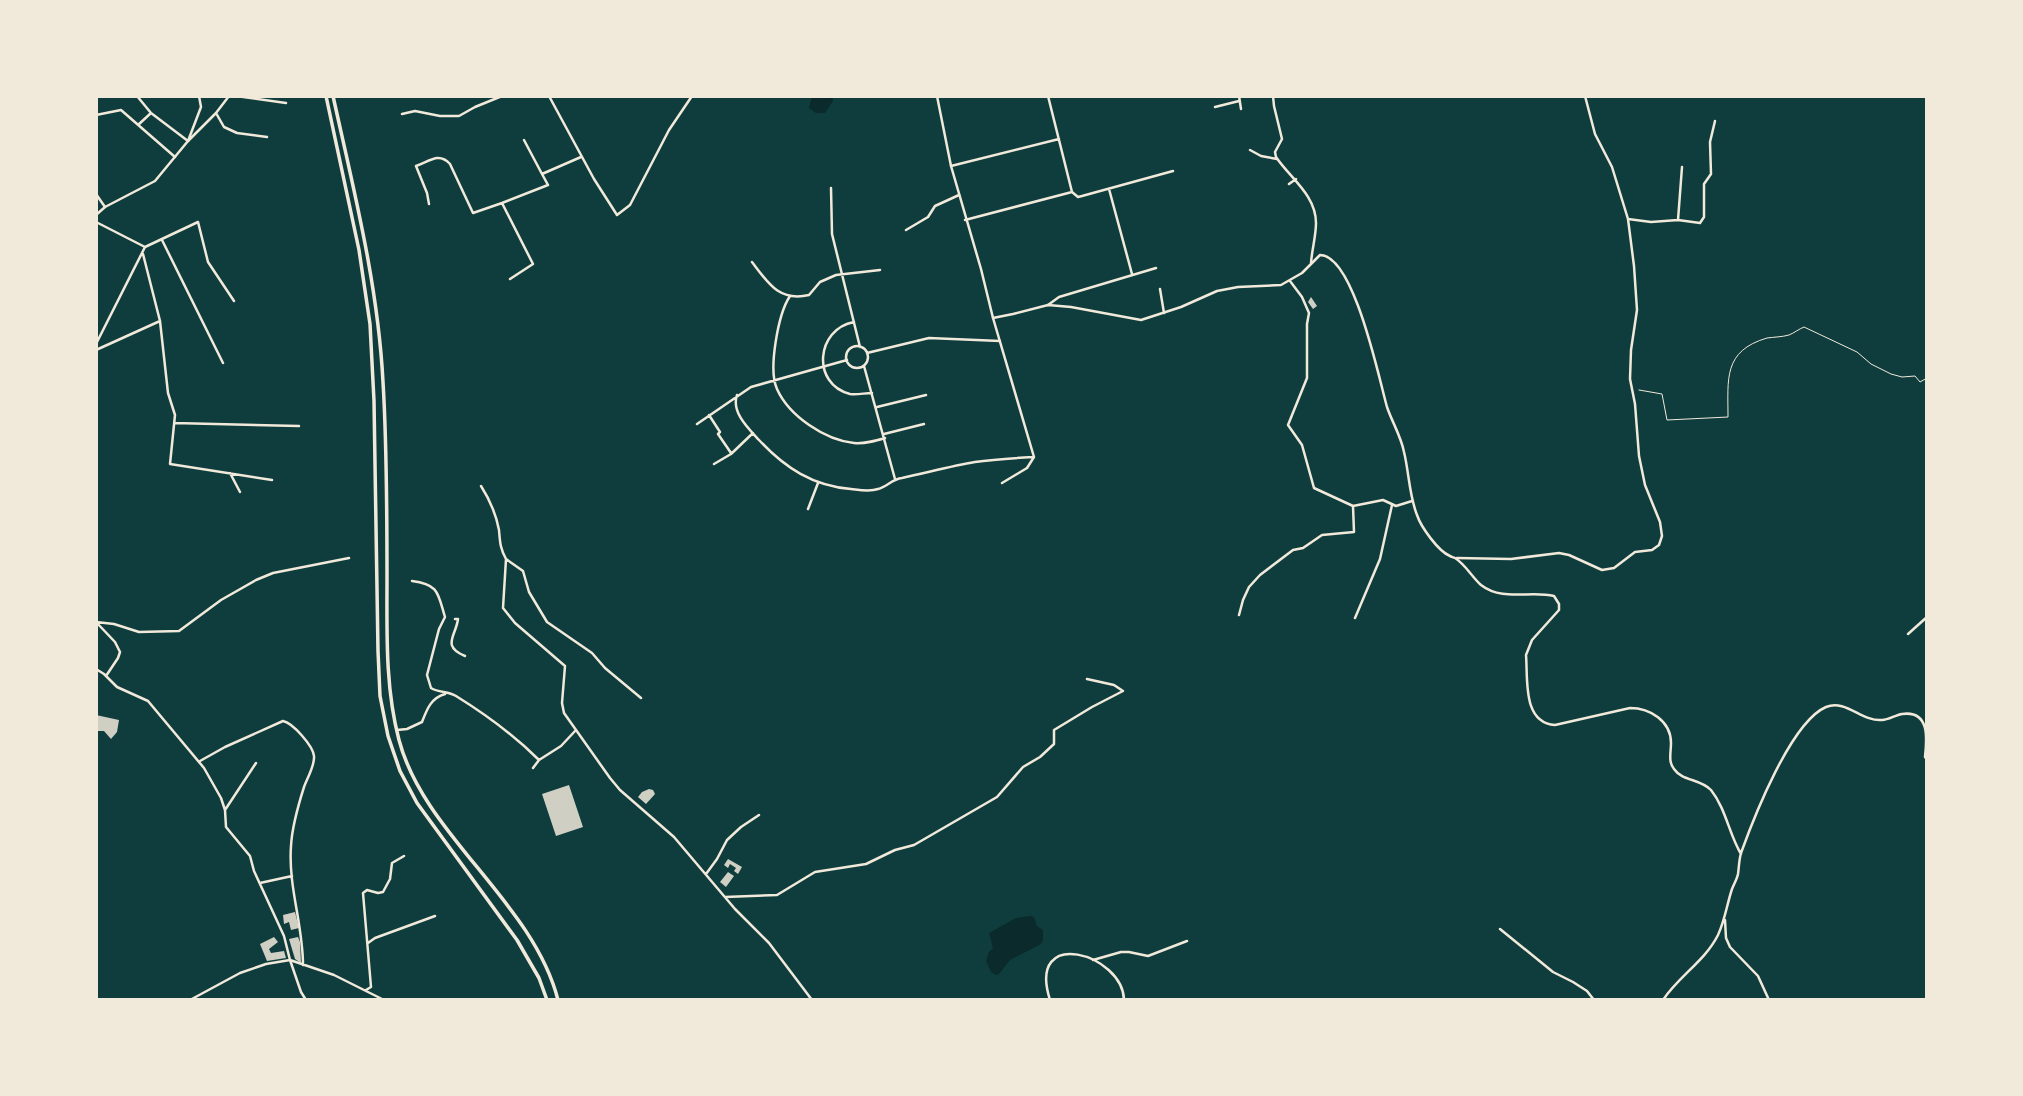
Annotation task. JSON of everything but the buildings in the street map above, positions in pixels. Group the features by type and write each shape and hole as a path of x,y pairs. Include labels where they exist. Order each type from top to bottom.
{"main road":[{"path":"326,96 359,250 370,324 374,401 378,651 380,696 388,736 397,763 417,803 517,940 539,978 547,1000"},
{"path":"333,96 368,257 379,332 384,406 389,682 397,730 408,765 421,790 524,929 549,975 558,1000"}],"street":[{"path":"137,96 151,113 188,141"},
{"path":"188,141 201,107 199,96"},
{"path":"96,215 105,207 155,181 229,96"},
{"path":"236,96 286,103"},
{"path":"402,114 415,111 440,116 459,116 502,96"},
{"path":"549,96 617,215 630,205 669,130 692,96"},
{"path":"937,96 965,220 1034,457 1027,468 1002,483"},
{"path":"1048,96 1072,192 1078,197 1173,171"},
{"path":"1273,96 1282,139 1275,152 1277,159 1296,179 1315,214 1316,230 1311,262"},
{"path":"993,318 1048,305 1141,320 1217,291 1238,287 1275,286 1290,281 1320,255 1328,256 1333,259 1356,300 1365,326 1386,404 1402,444 1417,515 1424,529 1448,556 1511,559 1559,553 1602,570 1614,568 1635,552 1652,550 1659,544 1662,536 1660,522 1645,485 1639,456 1630,379 1637,310 1628,219 1612,167 1595,134 1585,96"},
{"path":"1215,107 1239,98 1241,109"},
{"path":"96,115 121,110 175,157"},
{"path":"138,125 151,113"},
{"path":"216,113 224,127 237,133 267,137"},
{"path":"1628,219 1700,223 1704,217 1704,184 1711,174 1710,142 1715,121"},
{"path":"951,166 1059,139"},
{"path":"429,204 428,193 416,166 440,157 450,164 473,213 548,186 524,140"},
{"path":"1250,150 1266,158 1277,159"},
{"path":"542,174 582,156"},
{"path":"1678,220 1682,167"},
{"path":"1289,184 1296,179"},
{"path":"831,188 832,234 860,347 867,354 868,360 864,366 858,368 852,367 846,360"},
{"path":"1109,189 1132,275"},
{"path":"965,220 1072,192"},
{"path":"96,194 105,207"},
{"path":"906,230 928,217 935,206 959,195"},
{"path":"502,204 533,264 510,279"},
{"path":"96,222 145,247 198,222 208,262 234,301"},
{"path":"162,240 223,363"},
{"path":"96,344 145,247"},
{"path":"143,254 160,321 167,393 175,415 170,464 272,480"},
{"path":"752,262 772,288 790,296 806,296 824,280 842,274 880,270"},
{"path":"1048,305 1059,297 1156,268"},
{"path":"1290,281 1302,297 1309,313 1307,378 1288,425 1302,444 1314,488 1353,506 1383,500 1396,506 1413,500"},
{"path":"1160,289 1164,313"},
{"path":"790,296 782,309 779,323 774,380 778,393 804,421 841,440 853,443 875,441 924,425"},
{"path":"96,350 160,321"},
{"path":"854,322 840,326 829,338 823,349 823,367 828,378 842,390 855,394 872,393"},
{"path":"867,354 929,338 1000,341"},
{"path":"846,360 850,349 860,347"},
{"path":"696,424 751,387 846,360"},
{"path":"864,366 895,479"},
{"path":"877,407 926,394"},
{"path":"737,395 736,408 772,454 798,474 830,487 873,490 882,488 895,479 974,462 1034,457"},
{"path":"709,415 731,454"},
{"path":"174,423 299,426"},
{"path":"714,464 731,454 753,433"},
{"path":"230,474 240,492"},
{"path":"808,509 818,483"},
{"path":"481,486 491,502 499,532 499,546 506,559 523,571 529,592 547,622 592,653 605,668 641,698"},
{"path":"1355,618 1380,559 1392,505"},
{"path":"1239,615 1242,600 1249,587 1260,575 1293,550 1303,548 1322,535 1354,532 1353,506"},
{"path":"96,622 114,624 139,632 179,631 221,600 256,580 273,573 349,558"},
{"path":"1455,558 1481,585 1492,591 1518,596 1545,594 1558,600 1559,611 1532,640 1526,655 1530,704 1538,719 1548,724 1562,724 1630,708 1640,708 1653,713 1669,733 1672,767 1679,774 1710,789 1721,805 1741,854"},
{"path":"506,559 503,608 515,623 565,666 562,704 576,730 620,790 666,829 735,909 769,943 812,1000"},
{"path":"412,581 428,583 438,594 445,617 439,629 427,675 431,688 437,692 453,694 496,724 539,760"},
{"path":"1908,634 1927,617"},
{"path":"454,618 458,618 458,622 451,638 452,646 457,653 465,656"},
{"path":"96,622 115,642 120,652 106,676"},
{"path":"96,669 123,691 148,701 199,761 215,785 225,810 226,827 247,851 284,936 290,960 306,1000"},
{"path":"725,897 777,894 821,870 877,860 895,850 914,845 997,797 1023,767 1054,744 1054,730 1123,691 1114,685 1087,679"},
{"path":"397,730 422,722 437,696 448,693"},
{"path":"1663,1000 1717,938 1739,871 1741,854 1767,788 1800,729 1810,718 1829,706 1840,705 1881,721 1901,714 1917,716 1927,730 1927,759"},
{"path":"199,761 283,721 291,723 313,753 314,759 304,788 290,851 303,943 303,965"},
{"path":"533,768 576,730"},
{"path":"225,810 256,763"},
{"path":"706,874 727,840 760,815"},
{"path":"365,991 371,987 363,893 367,890 383,892 390,879 392,863 404,856"},
{"path":"260,883 292,876"},
{"path":"368,943 435,916"},
{"path":"1725,917 1728,943 1758,976 1769,1000"},
{"path":"1500,929 1553,972 1580,986 1594,1000"},
{"path":"1093,960 1129,951 1148,956 1187,941"},
{"path":"1050,1000 1045,969 1052,959 1069,955 1079,955 1107,967 1122,986 1124,1000"},
{"path":"190,1000 240,973 266,964 290,960 334,975 384,1000"}],"path":[{"path":"1632,389 1662,394 1667,420 1728,417 1728,381 1731,367 1741,350 1767,338 1789,335 1804,327 1857,352 1871,364 1891,374 1915,376 1920,382 1927,378"}],"water":[{"path":"812,96 833,96 833,101 825,113 816,113 809,108"},
{"path":"1034,917 1037,926 1043,930 1041,944 1010,960 999,974 991,972 986,961 993,948 989,933 1016,918"}]}
